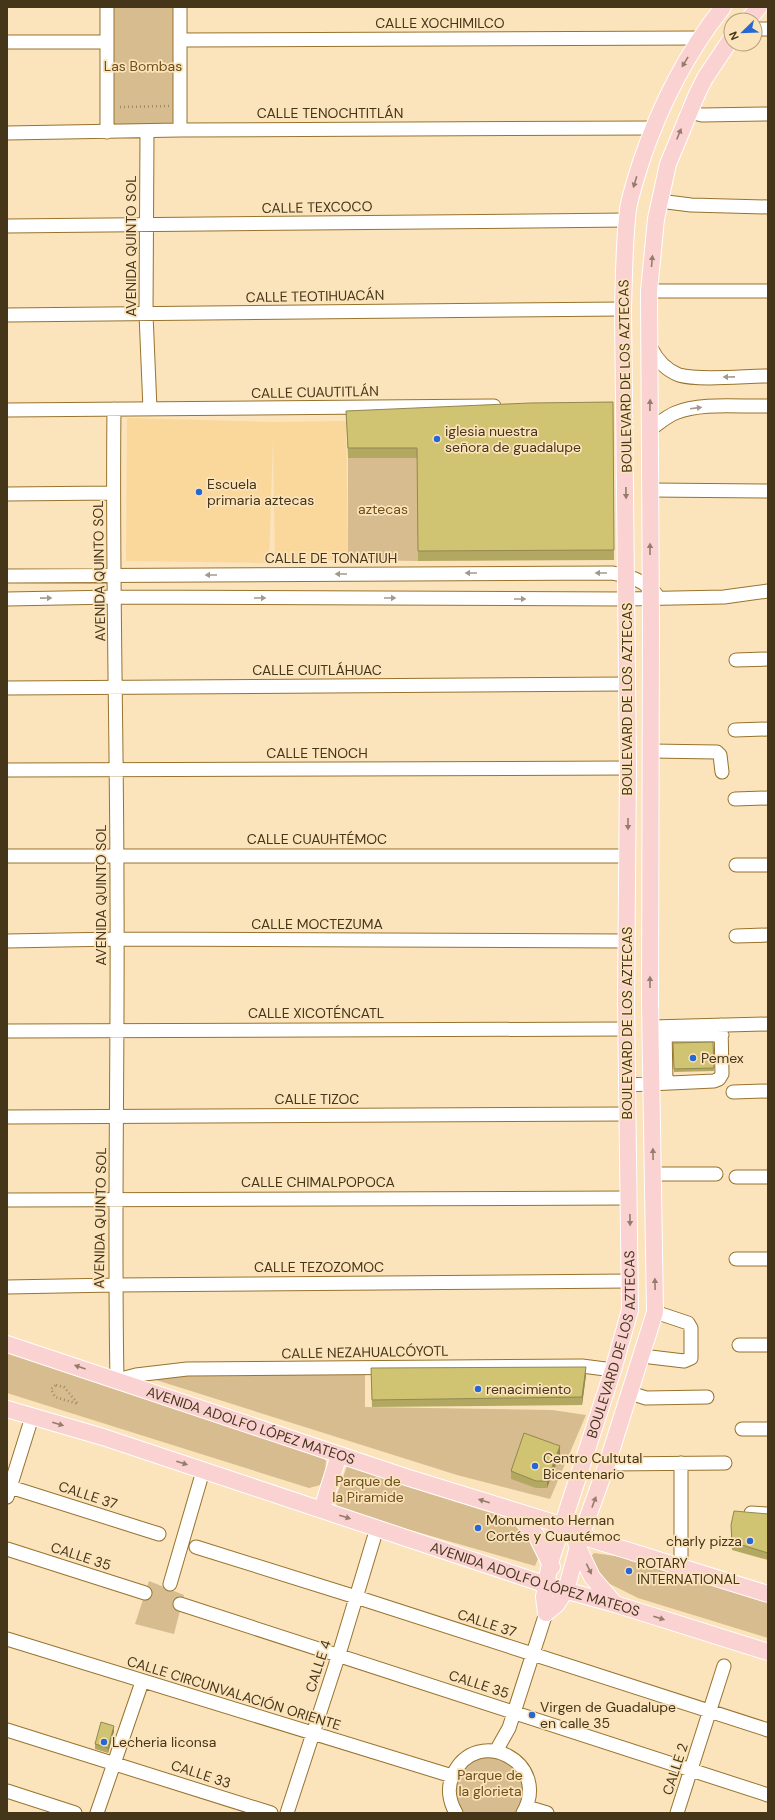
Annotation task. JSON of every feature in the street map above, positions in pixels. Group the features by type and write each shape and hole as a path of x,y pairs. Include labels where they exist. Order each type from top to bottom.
{"main road":[{"name":"BOULEVARD DE LOS AZTECAS","path":"546,1613 544,1597 550,1562 628,1320 630,1281 626,1029 628,856 627,575 616,404 623,310 627,220 631,196 653,128 677,75 700,38 723,7"},
{"name":"BOULEVARD DE LOS AZTECAS","path":"546,1613 557,1604 566,1590 580,1542 607,1464 655,1312 653,1174 659,1084 658,1031 650,1003 651,751 654,594 649,430 651,348 649,292 659,201 668,164 688,112 705,78 723,51"},
{"path":"643,158 668,164"},
{"path":"626,1003 650,1003"},
{"name":"AVENIDA ADOLFO LÓPEZ MATEOS","path":"7,1344 339,1455 561,1525 580,1542 681,1568 768,1594"},
{"name":"AVENIDA ADOLFO LÓPEZ MATEOS","path":"7,1409 102,1438 546,1584 768,1652"},
{"path":"322,1510 339,1455"},
{"path":"513,1510 536,1535 566,1590"},
{"path":"580,1542 592,1577 615,1604"}],"street":[{"path":"107,7 107,132"},
{"path":"180,7 180,130"},
{"name":"CALLE XOCHIMILCO","path":"180,40 700,38"},
{"path":"7,42 108,42"},
{"path":"688,112 702,115 768,114"},
{"name":"CALLE TENOCHTITLÁN","path":"7,133 180,130 653,128"},
{"name":"AVENIDA QUINTO SOL","path":"148,131 146,314 150,409"},
{"path":"659,201 691,205 768,207"},
{"name":"CALLE TEXCOCO","path":"7,226 627,220"},
{"path":"649,292 768,291"},
{"name":"CALLE TEOTIHUACÁN","path":"7,315 623,310"},
{"path":"651,348 662,364 679,375 695,377 768,376"},
{"name":"CALLE CUAUTITLÁN","path":"7,410 505,405"},
{"path":"649,430 665,418 686,409 699,407 768,406"},
{"name":"AVENIDA QUINTO SOL","path":"114,409 113,493 118,939 116,1030 118,1115 115,1285 117,1380"},
{"path":"650,490 768,491"},
{"path":"7,494 113,493"},
{"name":"CALLE DE TONATIUH","path":"7,576 604,573 627,575 654,594"},
{"path":"7,599 115,597 626,599 654,594 724,597 768,591"},
{"path":"736,660 768,659"},
{"name":"CALLE CUITLÁHUAC","path":"7,688 627,684"},
{"path":"735,730 768,730"},
{"path":"651,751 715,752 720,755 722,772"},
{"name":"CALLE TENOCH","path":"7,770 628,768"},
{"path":"736,799 768,798"},
{"name":"CALLE CUAUHTÉMOC","path":"7,856 628,856"},
{"path":"736,865 768,865"},
{"path":"736,936 768,935"},
{"name":"CALLE MOCTEZUMA","path":"7,941 118,939 627,941"},
{"path":"658,1031 722,1030 768,1024"},
{"name":"CALLE XICOTÉNCATL","path":"7,1031 626,1029"},
{"path":"627,1085 714,1081 719,1079 722,1074 722,1030"},
{"path":"733,1092 768,1091"},
{"name":"CALLE TIZOC","path":"7,1117 118,1115 627,1114"},
{"path":"653,1174 716,1174"},
{"path":"736,1177 768,1177"},
{"name":"CALLE CHIMALPOPOCA","path":"7,1200 629,1198"},
{"path":"736,1260 768,1259"},
{"name":"CALLE TEZOZOMOC","path":"7,1287 630,1281"},
{"path":"642,1356 684,1361 691,1358 691,1328 688,1323 655,1312"},
{"path":"739,1345 768,1345"},
{"name":"CALLE NEZAHUALCÓYOTL","path":"117,1380 136,1375 187,1369 582,1366 613,1370"},
{"path":"630,1393 646,1398 707,1397"},
{"path":"8,1490 32,1417"},
{"path":"742,1429 768,1429"},
{"path":"681,1463 681,1568"},
{"path":"607,1464 725,1463"},
{"path":"170,1584 203,1471"},
{"name":"CALLE 37","path":"8,1490 159,1534"},
{"path":"751,1513 768,1514"},
{"name":"CALLE 4","path":"287,1813 377,1528"},
{"name":"CALLE 37","path":"196,1547 768,1730"},
{"name":"CALLE 35","path":"7,1549 145,1593"},
{"name":"CALLE 35","path":"180,1604 338,1654 514,1713 768,1795"},
{"path":"502,1753 546,1613"},
{"name":"CALLE CIRCUNVALACIÓN ORIENTE","path":"7,1639 142,1682 452,1776"},
{"name":"CALLE 2","path":"677,1813 724,1666"},
{"path":"97,1813 142,1682"},
{"name":"CALLE 33","path":"7,1730 271,1813"},
{"path":"456,1813 449,1792 452,1776 460,1763 473,1754 488,1751 502,1753 517,1761 528,1778 530,1787 525,1810 546,1813"},
{"path":"7,1791 76,1813"}],"path":[{"path":"119,100 120,107 171,106 171,101"},
{"path":"56,1385 64,1387 78,1404 55,1397 51,1389 56,1385"}],"shaded area":[{"name":"Escuela primaria aztecas","path":"127,418 273,422 346,421 348,560 275,561 273,436 269,563 126,561"}],"green space":[{"name":"Las Bombas","path":"111,7 175,7 175,126 112,127"},
{"name":"aztecas","path":"348,458 417,458 418,561 348,560"},
{"path":"7,1352 319,1453 326,1461 325,1474 320,1485 309,1488 7,1393"},
{"path":"154,1371 365,1372 365,1407 552,1410 586,1415 550,1499 457,1475 156,1380"},
{"name":"Parque de la Piramide","path":"365,1459 517,1512 541,1551 535,1566 344,1511 337,1506 335,1500 347,1466"},
{"path":"594,1553 635,1559 768,1599 768,1638 638,1598 596,1577 589,1559"},
{"path":"149,1581 184,1595 174,1634 135,1624"},
{"name":"Parque de la glorieta","path":"501,1754 526,1780 521,1813 459,1813 451,1792 467,1760"}],"building":[{"path":"613,402 614,550 418,551 417,448 348,448 346,411 530,403"},
{"name":"Pemex","path":"713,1042 714,1068 674,1069 673,1043"},
{"name":"renacimiento","path":"586,1367 582,1397 372,1400 371,1368"},
{"name":"Centro Cultutal Bicentenario","path":"524,1433 560,1446 547,1481 536,1481 511,1471"},
{"name":"charly pizza","path":"734,1511 768,1514 768,1553 732,1542 731,1525"},
{"name":"Lecheria liconsa","path":"101,1722 114,1726 108,1748 95,1744"}],"place":[{"name":"iglesia nuestra señora de guadalupe","path":"437,439"},
{"name":"Escuela primaria aztecas","path":"199,492"},
{"name":"Pemex","path":"693,1058"},
{"name":"renacimiento","path":"478,1389"},
{"name":"Centro Cultutal Bicentenario","path":"535,1466"},
{"name":"Monumento Hernan Cortés y Cuautémoc","path":"478,1528"},
{"name":"charly pizza","path":"750,1541"},
{"name":"ROTARY INTERNATIONAL","path":"629,1571"},
{"name":"Virgen de Guadalupe en calle 35","path":"532,1715"},
{"name":"Lecheria liconsa","path":"104,1742"}]}
